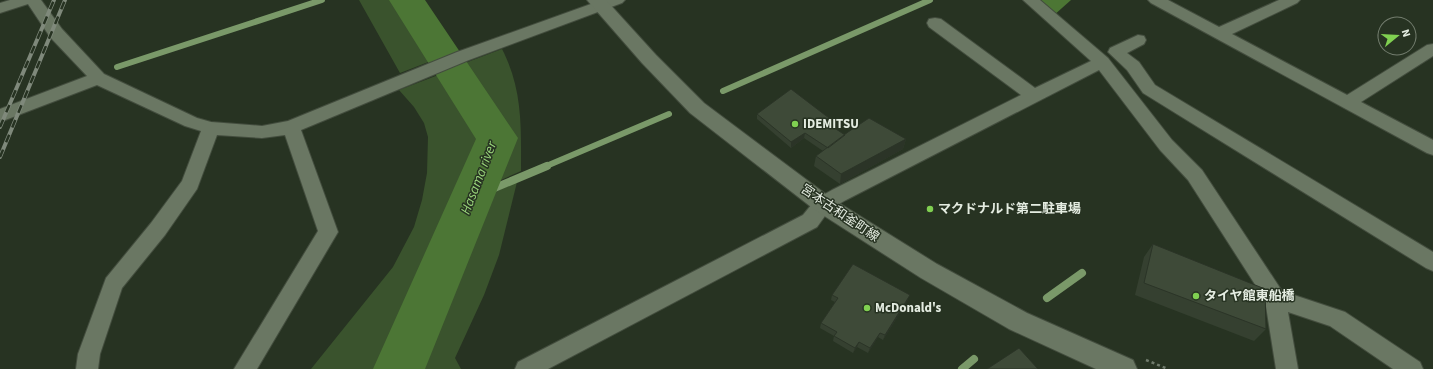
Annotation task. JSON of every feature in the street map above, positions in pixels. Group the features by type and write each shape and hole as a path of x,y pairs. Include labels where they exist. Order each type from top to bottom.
{"street":[{"path":"0,8 26,0"},
{"path":"33,0 56,33 98,78 191,122 211,128 262,132 291,127 463,56 605,2"},
{"path":"1031,0 1102,62 1166,145 1195,175 1275,298 1287,369"},
{"path":"1156,0 1433,148"},
{"path":"1220,33 1292,0"},
{"name":"宮本古和釜町線","path":"605,2 649,59 697,108 823,204 929,271 1018,321 1132,363"},
{"path":"935,23 1034,96"},
{"path":"1138,40 1116,52 1133,66 1149,89 1433,262"},
{"path":"1347,103 1433,49"},
{"path":"526,369 810,221 823,204 1102,62"},
{"path":"0,116 98,78"},
{"path":"245,369 328,232 291,127"},
{"path":"87,369 89,354 113,284 158,229 190,184 211,128"},
{"path":"1275,298 1337,319 1412,369"}],"path":[{"path":"1132,363 1168,369"}],"green space":[{"path":"359,0 395,0 431,61 400,73"},
{"path":"1037,0 1071,0 1053,16"},
{"path":"502,49 514,79 517,94 521,124 521,171 492,184 509,137 465,63"},
{"path":"441,74 483,140 383,369 311,369 393,267 414,227 422,200 427,173 428,137 424,123 414,107 399,90"},
{"path":"517,182 499,255 484,295 455,358 461,369 416,369 488,195"}],"building":[{"path":"791,89 829,118 824,121 845,135 828,148 805,133 791,142 757,114"},
{"path":"869,118 906,139 841,174 816,156 848,132"},
{"path":"1153,244 1265,289 1266,329 1144,283"},
{"path":"853,264 910,295 885,335 880,333 870,348 859,342 855,348 834,336 837,332 821,323 838,298 832,295"},
{"path":"1019,348 1038,369 987,369"}],"waterway":[{"path":"117,67 322,0"},
{"name":"Hasama river","path":"399,369 497,138 407,0"},
{"path":"723,91 930,0"},
{"path":"544,167 669,114"},
{"path":"473,197 547,166"},
{"path":"1047,298 1082,273"},
{"path":"962,369 974,359"}],"railway":[{"path":"0,127 54,0"},
{"path":"0,157 65,0"}],"place":[{"name":"IDEMITSU","path":"795,124"},
{"name":"マクドナルド第二駐車場","path":"930,209"},
{"name":"タイヤ館東船橋","path":"1196,296"},
{"name":"McDonald's","path":"867,308"}]}
